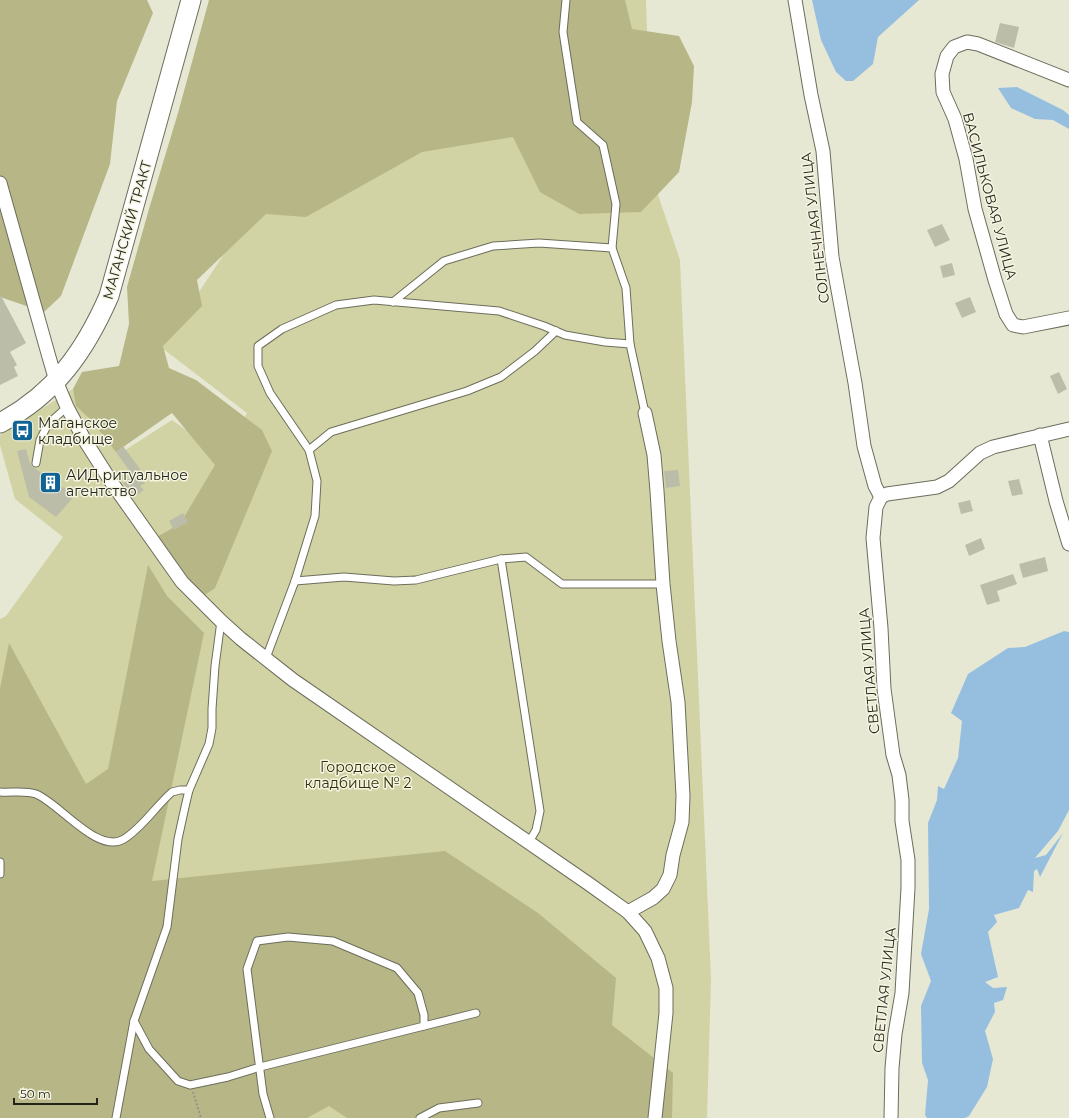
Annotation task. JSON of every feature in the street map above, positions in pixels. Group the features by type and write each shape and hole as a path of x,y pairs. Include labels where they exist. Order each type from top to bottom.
{"main road":[{"name":"МАГАНСКИЙ ТРАКТ","path":"0,423 26,407 56,381 75,359 97,323 109,296 191,0"}],"street":[{"name":"СОЛНЕЧНАЯ УЛИЦА","path":"795,0 811,96 823,152 832,258 855,383 864,446 876,486 881,497"},
{"name":"ВАСИЛЬКОВАЯ УЛИЦА","path":"1069,80 967,42 954,46 947,56 942,74 943,92 955,119 966,159 975,209 1006,314 1013,324 1023,327 1069,318"},
{"path":"0,183 56,381 67,407 84,439 112,483 182,582 221,622 293,680 628,912 645,931 658,958 666,988 666,1012 655,1118"},
{"path":"628,912 652,898 663,888 670,875 682,822 683,796 678,702 669,641 663,584 654,455 645,413"},
{"path":"881,497 887,494 937,487 949,481 980,453 993,447 1069,429"},
{"path":"1040,435 1056,501 1069,544"},
{"name":"СВЕТЛАЯ УЛИЦА","path":"881,497 876,507 873,538 881,628 884,689 893,755 899,776 902,800 902,821 908,860 905,953 902,992 894,1034 891,1118"}],"lane":[{"path":"566,0 563,32 577,122 603,145 616,204 612,248 626,288 630,344 645,413"},
{"path":"393,302 444,261 493,246 539,243 612,248"},
{"path":"266,658 295,581 314,516 317,481 309,450 270,393 258,366 258,346 282,329 336,304 374,300 499,311 544,326 565,335 605,342 630,344"},
{"path":"309,450 331,432 467,391 501,377 535,351 556,331"},
{"path":"36,463 40,440 48,424 67,407"},
{"path":"295,581 344,577 416,580 501,559 526,557 562,584 663,584"},
{"path":"501,559 540,811 536,830 529,842"},
{"path":"116,1118 134,1021 167,927 178,839 184,807 209,744 212,728 215,666 221,622"},
{"path":"0,792 15,793 26,791 38,795 88,832 103,841 114,843 123,840 135,831 172,792 190,790"},
{"path":"0,862 0,874"},
{"path":"270,1118 263,1094 247,969 257,941 288,937 333,941 396,968 418,993 424,1015 424,1026"},
{"path":"134,1021 149,1049 178,1081 190,1085 228,1077 260,1067 476,1013"},
{"path":"420,1118 439,1108 478,1103"}],"path":[{"path":"190,1085 201,1118"}],"green space":[{"path":"0,0 147,0 153,13 117,101 110,164 61,296 44,312 0,297"},
{"path":"209,0 625,0 632,29 679,36 694,66 692,102 679,172 641,212 579,214 540,192 513,137 422,152 306,217 266,214 197,280 202,306 163,346 169,368 196,380 262,430 272,451 215,588 202,597 153,539 180,524 215,465 172,413 116,452 91,420 76,406 73,389 82,372 119,366 129,324 127,287 178,113"},
{"name":"Городское кладбище № 2","path":"233,0 646,0 652,177 680,260 711,979 707,1118 0,1118 0,619 6,616 63,537 15,499 0,445 0,435 73,389 76,400 122,452 172,420 225,458 247,413 162,348 251,213"},
{"path":"148,565 167,596 204,633 152,881 445,851 538,913 616,978 612,1025 673,1073 672,1118 347,1118 329,1106 307,1118 0,1118 0,689 9,643 86,784 108,769"}],"water":[{"path":"812,0 919,0 878,37 873,64 853,81 846,81 836,72 821,40"},
{"path":"1017,87 1063,110 1069,115 1069,129 1053,120 1035,119 1011,108 998,88"},
{"path":"1064,631 1069,632 1069,810 1058,831 1035,858 1046,855 1063,833 1040,877 1037,869 1034,871 1033,892 1028,890 1019,908 994,915 997,922 988,932 998,977 985,982 993,988 1007,987 1003,1000 994,1003 995,1012 985,1031 993,1059 987,1087 969,1116 965,1118 927,1118 925,1115 928,1080 922,1063 921,1006 931,981 921,954 929,909 928,823 937,800 938,786 944,789 958,758 962,721 951,713 968,674 1008,648 1025,647"}],"building":[{"path":"1000,23 1019,27 1014,48 995,42"},
{"path":"942,224 950,240 935,247 927,230"},
{"path":"952,263 955,275 943,278 940,266"},
{"path":"0,294 26,343 10,352 17,365 14,367 18,376 0,385"},
{"path":"970,297 976,312 962,318 955,303"},
{"path":"1059,372 1067,389 1058,394 1050,376"},
{"path":"123,446 143,473 140,476 145,483 140,486 144,490 133,498 123,483 133,476 116,452"},
{"name":"АИД ритуальное агентство","path":"26,449 30,463 33,467 62,487 77,493 56,517 29,497 17,451"},
{"path":"678,470 680,486 666,488 664,471"},
{"path":"1019,479 1023,494 1012,496 1008,481"},
{"path":"970,500 973,511 961,514 958,503"},
{"path":"183,513 188,522 174,530 169,521"},
{"path":"981,538 985,549 969,556 965,545"},
{"path":"1045,557 1048,571 1023,578 1019,564"},
{"path":"1013,574 1017,584 997,591 1000,601 987,605 980,585"}],"place":[{"name":"Маганское кладбище","path":"22,431"},
{"name":"АИД ритуальное агентство","path":"51,483"}]}
